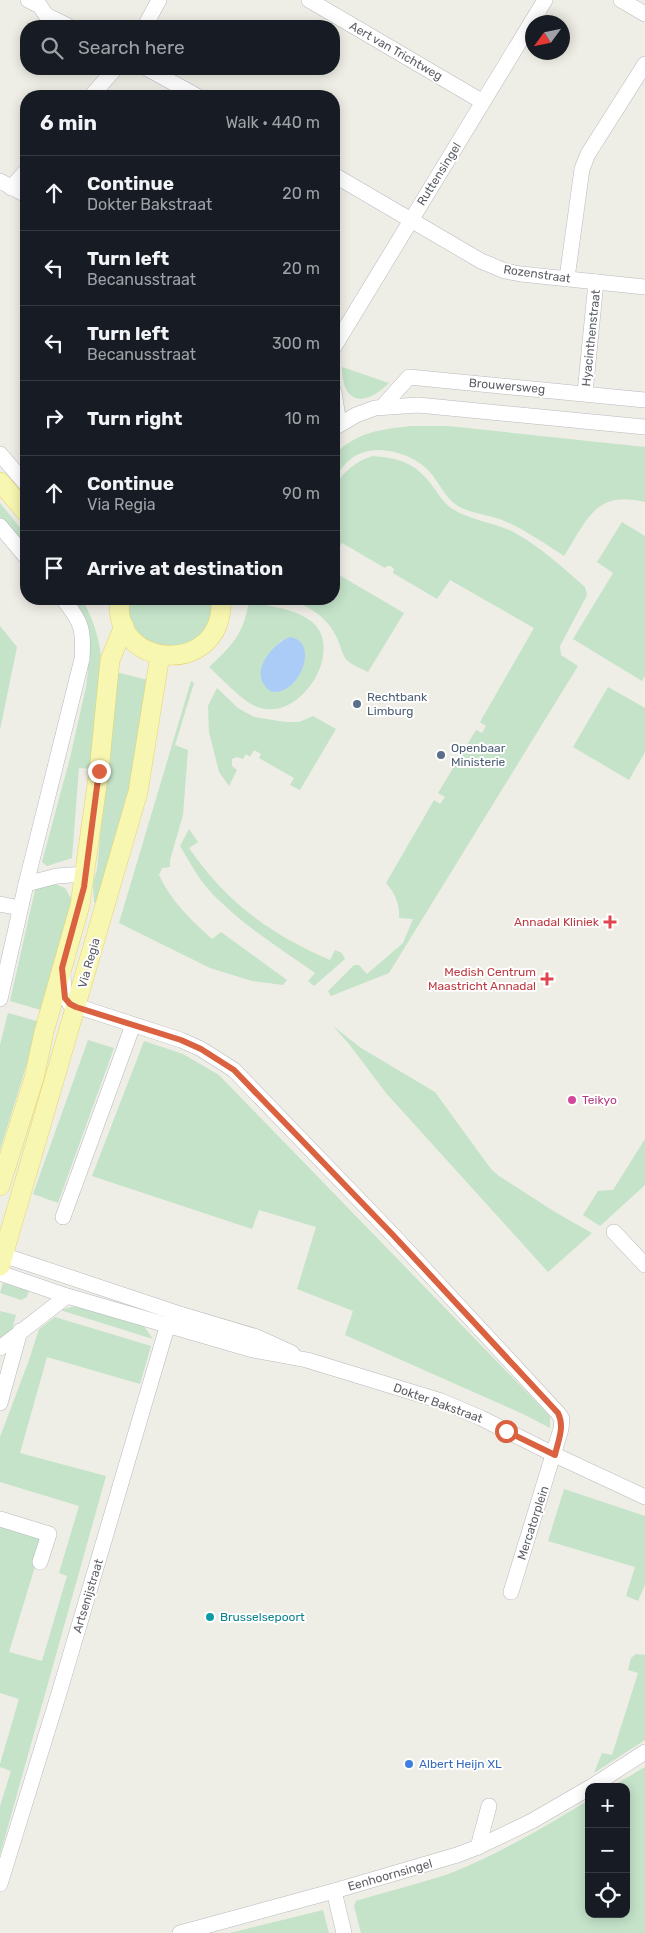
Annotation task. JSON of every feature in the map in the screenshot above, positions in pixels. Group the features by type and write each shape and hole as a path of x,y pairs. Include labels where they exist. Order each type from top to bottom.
{"main road":[{"path":"0,482 20,505"},
{"path":"119,605 124,626 129,635 140,646 160,655 183,655 203,645 214,632 221,613 221,605"},
{"name":"Via Regia","path":"0,1186 34,1078 44,1032 80,905 99,771 110,660 124,626"},
{"name":"Via Regia","path":"1,1262 138,792 160,655"}],"street":[{"path":"28,0 40,6 46,15 56,20"},
{"path":"148,20 159,0"},
{"name":"Aert van Trichtweg","path":"309,0 483,102"},
{"name":"Ruttensingel","path":"340,337 545,0"},
{"path":"622,0 645,14"},
{"path":"567,278 582,169 588,154 645,64"},
{"path":"96,90 110,75"},
{"path":"159,75 187,90"},
{"path":"20,175 6,185 20,192"},
{"name":"Rozenstraat","path":"340,179 481,261 505,271 645,287"},
{"name":"Hyacinthenstraat","path":"585,394 596,282"},
{"name":"Brouwersweg","path":"382,407 410,378 645,400"},
{"name":"Brouwersweg","path":"340,424 362,412 382,407 431,405 645,427"},
{"path":"0,454 20,477"},
{"path":"0,526 20,550"},
{"path":"0,1000 20,908 82,659 82,630 68,605"},
{"path":"26,884 57,876 85,874"},
{"path":"0,904 20,908"},
{"path":"62,968 65,998 76,1007"},
{"name":"Mercatorplein","path":"76,1007 181,1040 201,1049 234,1070 393,1235 558,1413 562,1424 555,1455 511,1592"},
{"path":"63,1217 133,1025"},
{"path":"614,1232 645,1265"},
{"name":"Dokter Bakstraat","path":"1,1262 67,1296 262,1353 307,1360 441,1401 645,1497"},
{"name":"Dokter Bakstraat","path":"1,1262 266,1340 307,1360"},
{"path":"0,1348 67,1296"},
{"path":"168,1325 174,1317 183,1315"},
{"name":"Artsenijstraat","path":"0,1884 168,1325"},
{"path":"0,1403 20,1331"},
{"path":"0,1519 49,1534 40,1562"},
{"name":"Eenhoornsingel","path":"596,1783 645,1752"},
{"name":"Eenhoornsingel","path":"180,1933 430,1864 478,1847 532,1821 585,1790"},
{"path":"478,1847 489,1806"},
{"path":"334,1891 344,1933"}],"green space":[{"path":"342,367 389,383 372,396 364,399 356,398 346,389"},
{"path":"412,426 448,426 645,447 645,502 628,499 614,500 603,504 587,520 564,556 534,536 510,524 469,511 453,503 429,471 414,460 396,452 368,451 352,458 340,470 340,449 342,447 370,433"},
{"path":"373,456 392,458 415,468 428,480 451,508 466,516 507,529 525,539 552,558 585,587 587,595 560,646 561,655 578,666 389,973 331,996 328,991 354,965 359,965 367,974 403,943 413,919 399,918 399,908 396,899 386,883 434,800 440,804 445,797 438,793 476,730 482,733 486,726 480,722 534,628 450,580 437,599 393,573 394,569 391,566 385,568 342,543 340,546 340,478 346,471"},
{"path":"0,503 20,528 20,543 0,518"},
{"path":"622,522 645,536 645,676 642,681 573,639 613,573 597,562"},
{"path":"340,576 404,613 368,672 345,658 332,628 307,607 302,605 340,605"},
{"path":"69,605 85,605 99,642 101,657 91,769 79,768 72,858 47,866 42,862 70,758 86,687 88,659"},
{"path":"127,605 212,605 209,622 202,633 182,645 157,645 146,640 137,633 130,622"},
{"path":"248,605 264,605 302,615 320,631 324,647 321,664 314,681 302,695 287,705 270,709 253,705 209,667 235,640 244,623","holes":["282,640 289,687 276,692 269,654"]},
{"path":"0,626 17,647 0,730"},
{"path":"116,672 148,680 134,778 99,903 94,902 93,884 97,869"},
{"path":"191,681 194,683 175,745 188,750 183,815 170,860 170,867 162,868 159,875 176,902 212,939 221,932 287,980 283,985 252,981 210,968 119,923"},
{"path":"608,687 645,708 645,752 629,780 573,747"},
{"path":"217,688 238,708 254,717 285,722 299,722 313,716 336,729 300,790 290,785 294,778 259,758 261,754 254,750 250,757 246,754 243,759 237,757 232,759 232,766 237,770 229,786 219,772 209,732 208,706"},
{"path":"189,829 198,842 189,848 204,868 234,901 269,928 308,950 330,960 335,950 342,953 345,959 314,986 308,981 315,973 246,924 204,884 180,846"},
{"path":"55,884 65,888 73,902 44,1011 10,1001 35,890 45,885"},
{"path":"8,1013 40,1022 0,1150 0,1045"},
{"path":"333,1026 361,1048 435,1092 491,1169 499,1176 592,1233 548,1272 386,1093"},
{"path":"88,1040 114,1048 58,1203 33,1194"},
{"path":"144,1041 183,1054 219,1075 546,1412 550,1417 550,1428 523,1414 345,1335 353,1311 297,1289 316,1227 259,1210 252,1229 92,1176"},
{"path":"645,1139 645,1185 600,1226 583,1215 598,1191 613,1190"},
{"path":"3,1283 29,1290 27,1297 21,1300 0,1293"},
{"path":"76,1306 143,1325 153,1339 60,1310"},
{"path":"0,1311 16,1315 11,1333 0,1342"},
{"path":"55,1317 151,1346 140,1384 47,1357 20,1453 106,1476 0,1855 0,1806 11,1771 0,1767 0,1764 19,1699 0,1693 0,1526 43,1540 9,1652 42,1661 67,1576 59,1573 79,1506 0,1482 0,1437 39,1329"},
{"path":"564,1489 645,1516 645,1585 638,1601 626,1596 635,1567 548,1541"},
{"path":"636,1654 645,1655 645,1740 594,1773 602,1753 612,1755 638,1673 628,1670 631,1658"},
{"path":"645,1767 645,1933 361,1933 354,1906 356,1901 439,1877 469,1866 521,1840 585,1802 585,1918 630,1918 630,1783 618,1783"},
{"path":"323,1910 329,1933 230,1933"}],"water":[{"path":"290,637 299,641 304,648 303,666 299,676 284,690 275,692 269,690 261,679 261,672 266,657 277,645"}],"place":[{"name":"Rechtbank Limburg","path":"357,704"},
{"name":"Openbaar Ministerie","path":"441,755"},
{"name":"Annadal Kliniek","path":"610,922"},
{"name":"Medish Centrum Maastricht Annadal","path":"547,979"},
{"name":"Teikyo","path":"572,1100"},
{"name":"Brusselsepoort","path":"210,1617"},
{"name":"Albert Heijn XL","path":"409,1764"}],"route":[{"path":"99,771 84,887 62,968 64,995 67,1002 76,1007 161,1032 181,1040 201,1049 234,1070 393,1235 562,1419 562,1429 555,1455 506,1431"}]}
